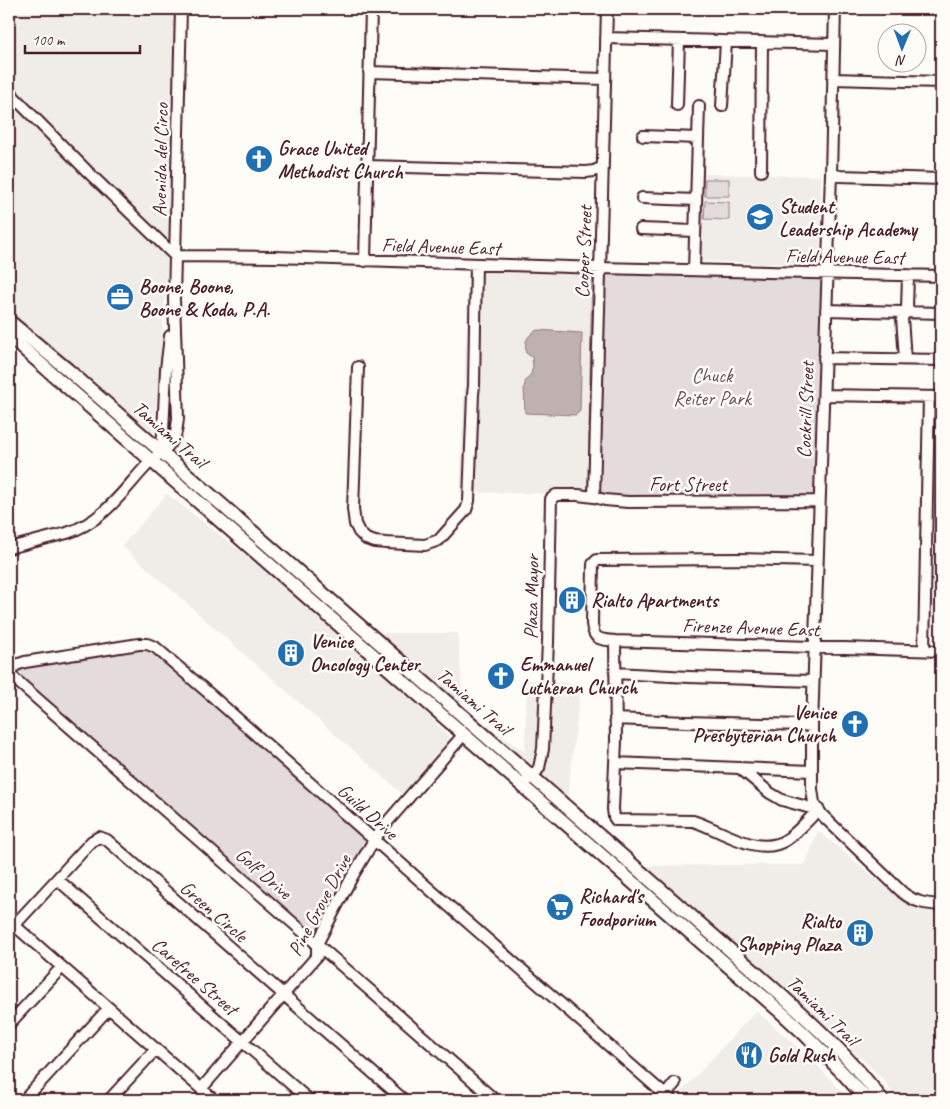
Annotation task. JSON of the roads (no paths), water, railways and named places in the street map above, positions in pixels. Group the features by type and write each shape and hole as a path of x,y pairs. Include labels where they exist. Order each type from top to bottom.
{"main road":[{"name":"Tamiami Trail","path":"9,321 162,453 527,781 788,1018 841,1070 867,1100"},
{"name":"Tamiami Trail","path":"9,336 464,734 527,781 778,992 820,1031 882,1100"}],"street":[{"name":"Avenida del Circo","path":"162,453 172,442 176,435 177,427 174,312 181,9"},
{"path":"365,261 371,9"},
{"name":"Cooper Street","path":"594,497 607,9"},
{"name":"Cockrill Street","path":"818,810 812,797 812,726 835,9"},
{"path":"606,38 834,44"},
{"path":"678,105 680,40"},
{"path":"722,106 726,42"},
{"path":"761,171 762,43"},
{"path":"369,72 605,79"},
{"path":"833,79 941,82"},
{"path":"9,88 14,97 87,171 175,256"},
{"path":"694,270 699,106"},
{"path":"643,136 698,138"},
{"path":"368,166 586,172 594,172 603,167"},
{"path":"831,174 840,176 941,178"},
{"path":"642,198 696,200"},
{"path":"641,229 695,231"},
{"name":"Field Avenue East","path":"175,256 275,257 600,268 941,276"},
{"path":"358,367 353,509 355,524 366,539 376,542 425,545 438,540 466,510 470,493 476,264"},
{"path":"905,359 902,318 907,309 908,275"},
{"path":"826,310 941,313"},
{"path":"824,358 941,360"},
{"path":"824,395 941,397"},
{"path":"924,650 929,397"},
{"path":"9,548 67,533 93,521 109,508 151,460 162,453"},
{"name":"Fort Street","path":"556,495 578,495 628,502 820,502"},
{"name":"Plaza Mayor","path":"527,781 539,768 543,749 548,643 551,499 556,495"},
{"name":"Firenze Avenue East","path":"817,561 738,559 595,561 593,564 593,634 598,638 615,641 941,651"},
{"path":"615,641 613,809 616,820 693,821 739,840 756,845 770,846 786,840 818,810"},
{"name":"Guild Drive","path":"9,673 16,665 25,662 139,644 151,645 159,650 666,1099"},
{"name":"Golf Drive","path":"9,673 495,1100"},
{"path":"615,673 813,681"},
{"path":"615,719 812,726"},
{"name":"Pine Grove Drive","path":"201,1089 317,956 317,944 374,840 387,821 464,734"},
{"path":"615,763 812,771"},
{"path":"741,769 770,793 782,800 818,810 909,898 924,904 941,905"},
{"name":"Green Circle","path":"11,928 92,841 99,837 107,840 404,1100"},
{"name":"Carefree Street","path":"57,879 309,1100"},
{"path":"11,928 62,967 214,1100"},
{"path":"9,1024 62,967"},
{"path":"24,1100 108,1008"},
{"path":"109,1100 156,1049"},
{"path":"666,1099 675,1083"}],"place":[{"name":"Grace United Methodist Church","path":"259,159"},
{"name":"Student Leadership Academy","path":"760,217"},
{"name":"Boone, Boone, Boone & Koda, P.A.","path":"120,297"},
{"name":"Rialto Apartments","path":"572,600"},
{"name":"Venice Oncology Center","path":"291,653"},
{"name":"Emmanuel Lutheran Church","path":"501,676"},
{"name":"Venice Presbyterian Church","path":"855,724"},
{"name":"Richard's Foodporium","path":"560,907"},
{"name":"Rialto Shopping Plaza","path":"860,933"},
{"name":"Gold Rush","path":"749,1055"}],"park label":[{"name":"Chuck Reiter Park","path":"712,386"}]}
